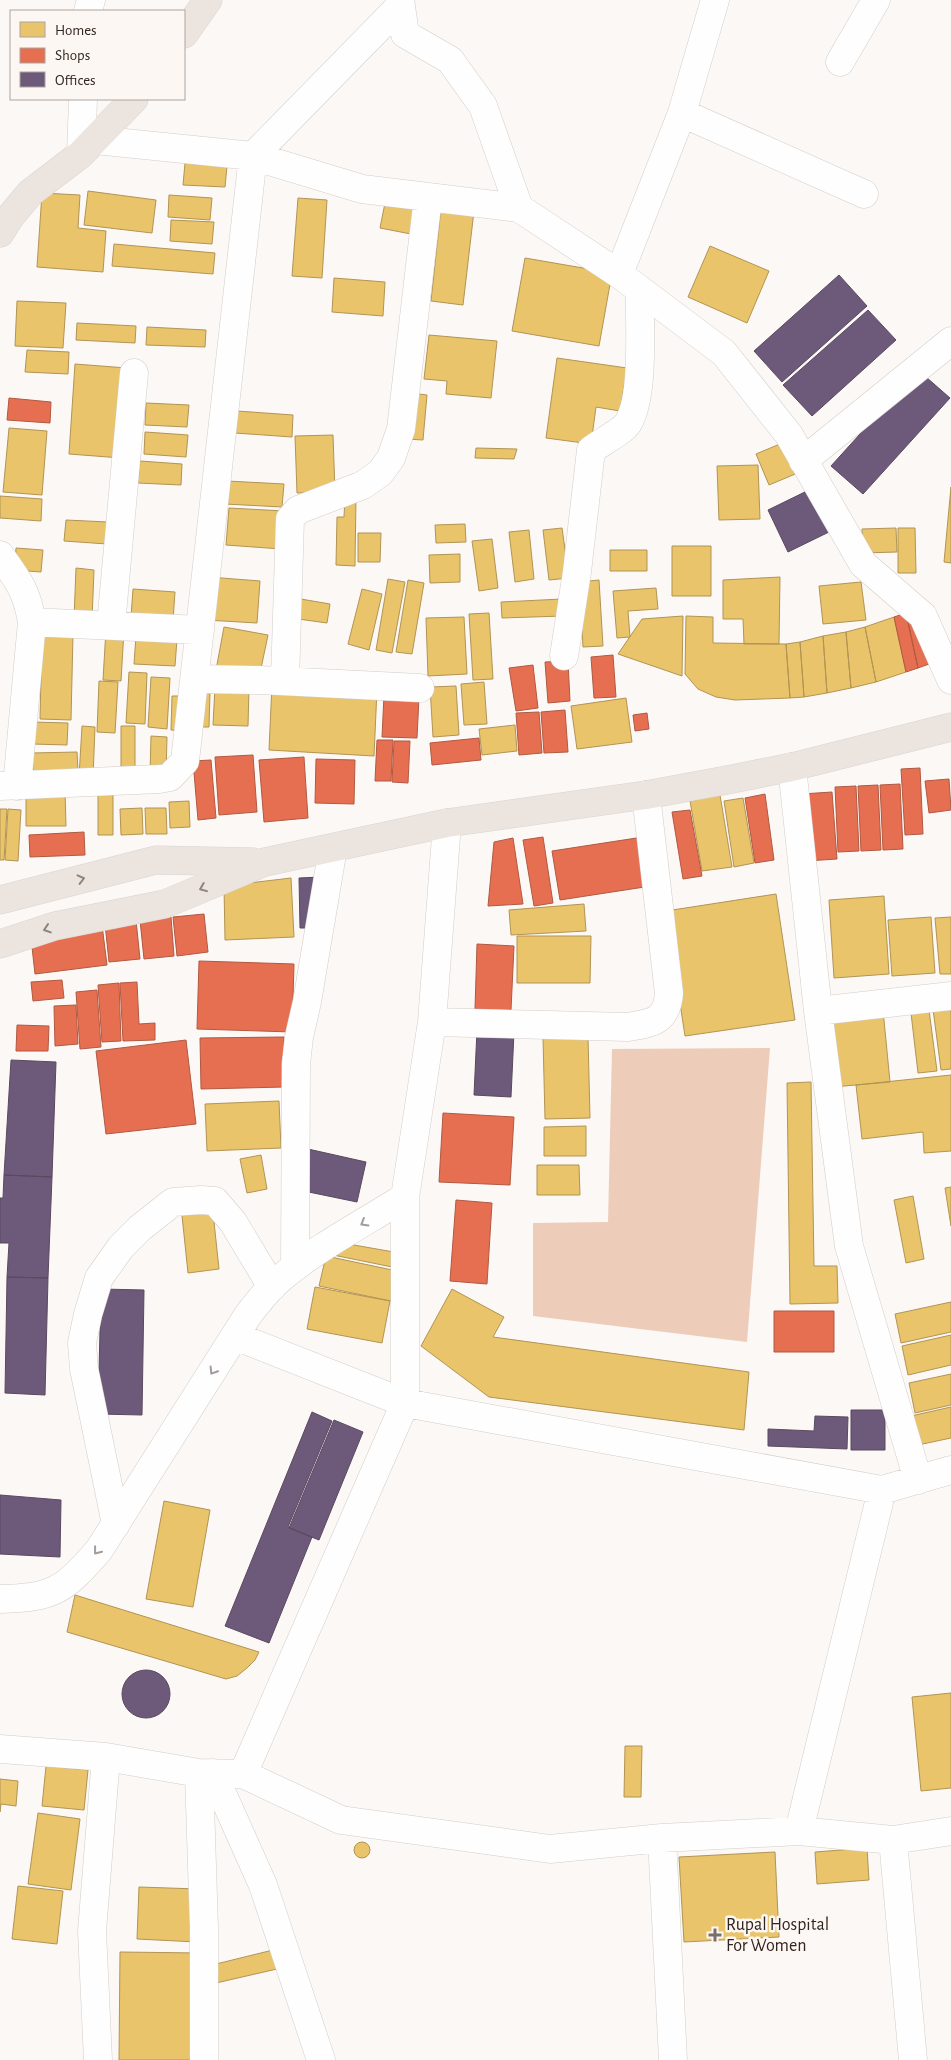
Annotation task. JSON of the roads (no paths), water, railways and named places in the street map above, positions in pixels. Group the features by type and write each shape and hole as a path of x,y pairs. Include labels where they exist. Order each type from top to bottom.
{"main road":[{"path":"185,33 208,0"},
{"path":"0,233 30,193 88,147 133,100"},
{"path":"0,944 55,926 165,904 265,862 447,823 646,795 792,767 951,727"},
{"path":"0,900 156,860 265,862"}],"street":[{"path":"564,656 591,450 627,425 634,409 638,387 630,282 715,0"},
{"path":"840,62 876,0"},
{"path":"0,555 24,589 29,601 32,622 9,786 170,777 185,762 253,156 400,3"},
{"path":"400,3 406,34 450,60 483,106 519,208"},
{"path":"82,100 88,147 253,156 362,189 519,208 630,282 724,354 789,434 863,564 922,616 951,680"},
{"path":"682,113 864,194"},
{"path":"285,682 290,519 298,510 363,485 380,473 391,458 401,429 428,196"},
{"path":"803,461 951,341"},
{"path":"111,626 134,373"},
{"path":"32,622 200,630"},
{"path":"194,679 420,688"},
{"path":"792,767 818,1011 849,1246 918,1480"},
{"path":"432,1022 628,1027 647,1024 661,1017 668,1006 669,993 646,795"},
{"path":"243,1774 406,1403 406,1197 432,1022 447,823"},
{"path":"295,1267 296,1064 298,1037 307,1002 333,848"},
{"path":"818,1011 951,996"},
{"path":"0,1599 29,1598 54,1592 77,1575 99,1550 248,1315 272,1287 311,1255 406,1197"},
{"path":"116,1524 84,1369 82,1343 88,1314 99,1278 121,1247 140,1228 173,1202 201,1200 215,1201 233,1222 272,1287"},
{"path":"235,1336 406,1403 882,1490 951,1470"},
{"path":"799,1831 882,1490"},
{"path":"0,1749 106,1757 206,1773 243,1774 341,1820 550,1849 662,1838 799,1831 893,1840 951,1831"},
{"path":"98,2060 92,1931 106,1757"},
{"path":"204,2060 206,1773"},
{"path":"206,1773 263,1884 321,2060"},
{"path":"662,1838 672,2060"},
{"path":"893,1840 913,2060"}],"place":[{"name":"Rupal Hospital For Women","path":"715,1935"}]}
